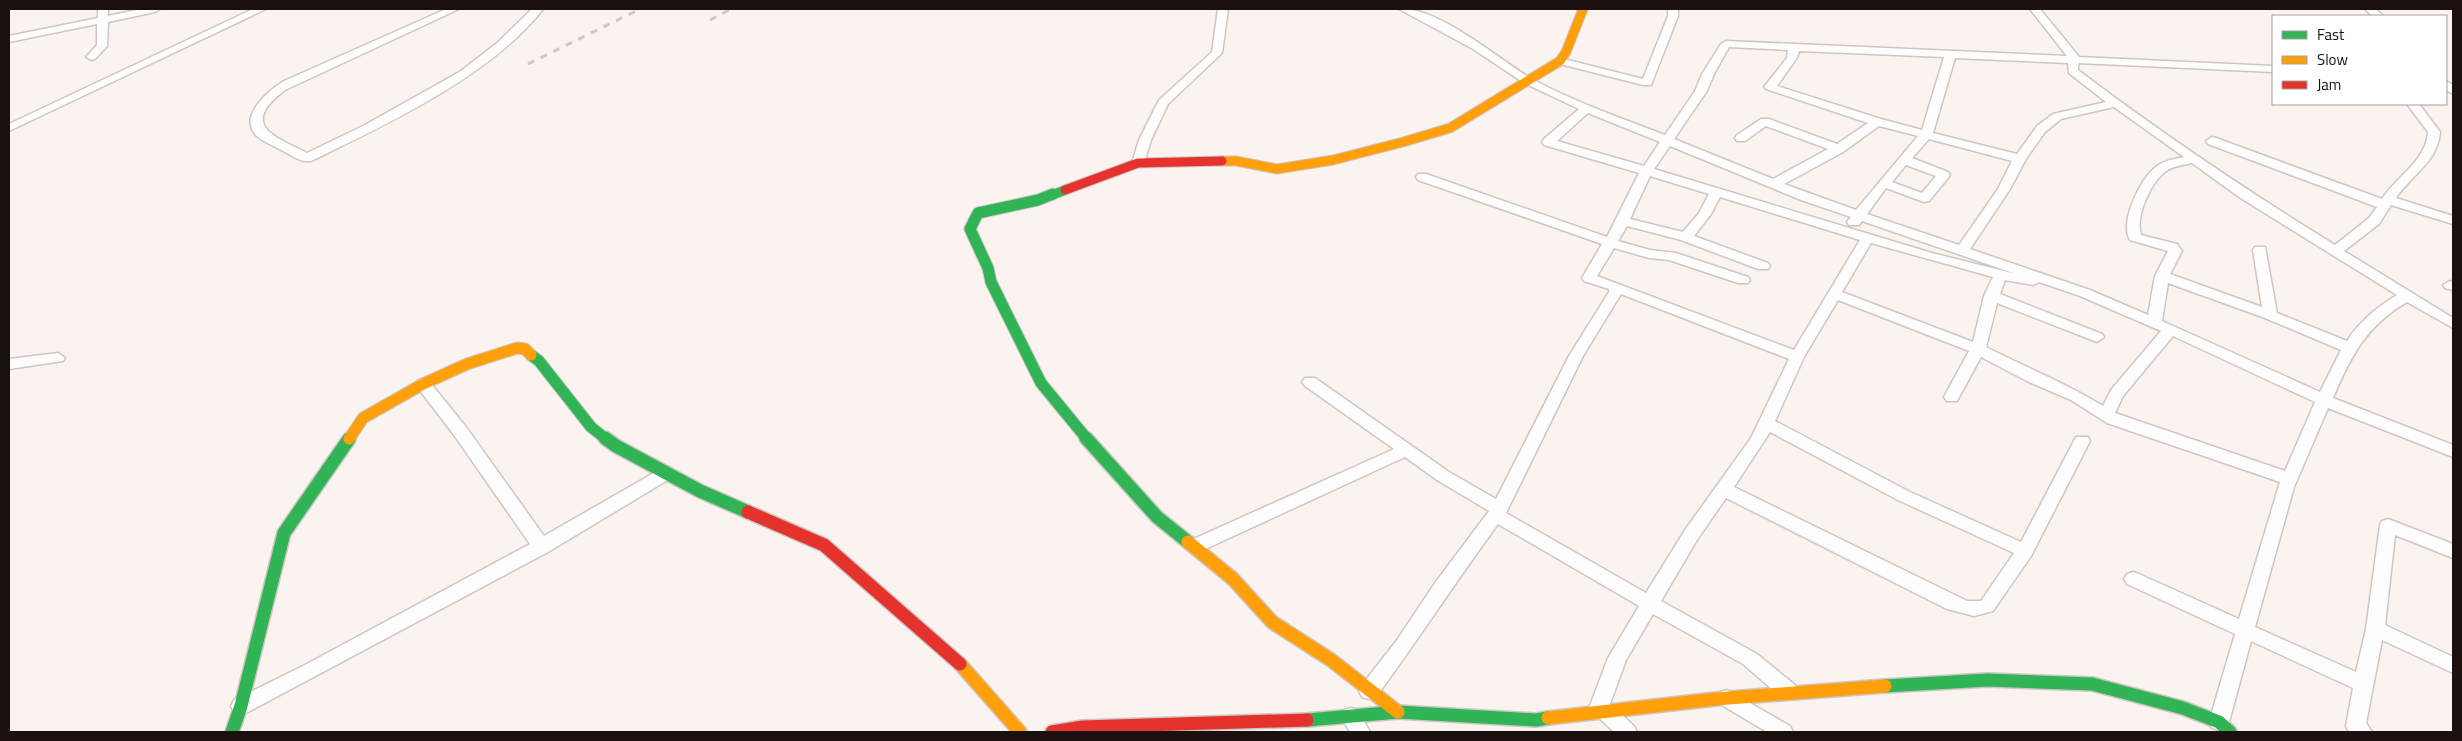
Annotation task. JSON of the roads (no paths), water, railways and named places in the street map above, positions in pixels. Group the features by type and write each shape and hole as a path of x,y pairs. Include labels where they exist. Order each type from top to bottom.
{"street":[{"path":"91,57 102,46 103,9"},
{"path":"9,39 155,9"},
{"path":"9,128 261,9"},
{"path":"454,9 288,83 267,99 259,110 256,121 260,132 307,158 369,128 465,73 500,45 538,9"},
{"path":"1138,163 1145,140 1164,102 1217,53 1217,36 1221,28 1220,22 1223,9"},
{"path":"1404,9 1434,22 1477,46 1528,82 1587,108 1774,184 1858,215 1963,249 2069,287 2247,363 2324,400 2453,451"},
{"path":"1398,712 1331,660 1272,622 1233,579 1195,546 1157,517 1098,452 1041,383 1022,350 991,282 988,268 970,229 978,213 1038,200 1138,163 1236,161 1277,169 1333,160 1450,128 1528,82 1560,60 1566,52 1583,9"},
{"path":"1560,60 1647,84 1673,16 1673,9"},
{"path":"2035,9 2076,60"},
{"path":"1797,357 1589,278 1623,221 1646,172 1701,91 1708,74 1726,44 2272,69"},
{"path":"1794,46 1792,58 1770,87 1877,122 1982,147 2020,159"},
{"path":"1848,232 1858,215 1926,135 1951,54"},
{"path":"2076,60 2072,65 2073,70 2243,194 2453,324"},
{"path":"1963,249 2004,189 2020,159 2040,129 2056,116 2116,103"},
{"path":"2334,252 2374,221 2386,202 2419,166 2433,146 2434,132 2422,113 2414,105"},
{"path":"1587,108 1548,142 1646,172 1717,191 1867,239 2000,276 2069,287"},
{"path":"1741,138 1765,122 1839,149"},
{"path":"1774,184 1839,149 1877,122"},
{"path":"2212,141 2386,202 2453,220"},
{"path":"2154,323 2162,276 2175,251 2172,247 2135,237 2133,234 2133,216 2151,179 2160,169 2171,164 2196,159"},
{"path":"1884,183 1924,198 1944,175 1905,160"},
{"path":"1422,176 1611,243 1650,254 1670,256 1743,280"},
{"path":"1686,237 1705,214 1717,191"},
{"path":"1623,221 1686,237 1763,266"},
{"path":"1601,711 1617,658 1691,535 1758,440 1797,357 1867,239"},
{"path":"2260,250 2270,315"},
{"path":"1952,397 1978,349 1986,323 1990,296 2000,276"},
{"path":"2162,276 2270,315 2349,348"},
{"path":"1369,691 1404,645 1441,588 1497,512 1576,356 1616,292 1615,287"},
{"path":"1834,294 1978,349 2034,378 2076,396 2107,414 2112,420 2289,480"},
{"path":"1990,296 2097,336"},
{"path":"1052,732 1083,727 1175,728 1278,722 1356,724 1398,712 1491,725 1788,691 1987,680 2092,684 2183,708 2225,727 2244,630 2289,480 2349,348 2360,332 2386,308 2406,296"},
{"path":"2107,414 2116,394 2170,330"},
{"path":"232,732 241,706 284,533 362,418 423,384 506,350 525,349 539,361 592,427 616,446 665,474 700,491 824,544 952,655 1020,732"},
{"path":"9,364 58,358"},
{"path":"1310,382 1497,512 1603,578 1650,602 1690,627 1750,659 1788,691"},
{"path":"423,384 460,431 542,546"},
{"path":"1766,423 1904,496 2025,551"},
{"path":"1723,489 1966,609 1979,610 1987,606 2025,551 2082,441"},
{"path":"1195,546 1407,450"},
{"path":"241,706 346,654 427,607 605,512 665,474"},
{"path":"2362,732 2356,726 2363,684 2376,629 2388,525 2453,552"},
{"path":"2132,579 2363,684"},
{"path":"2376,629 2453,665"},
{"path":"1727,698 1783,732"},
{"path":"1601,711 1627,732"}],"railway":[{"path":"528,64 640,9"},
{"path":"710,20 731,9"}]}
